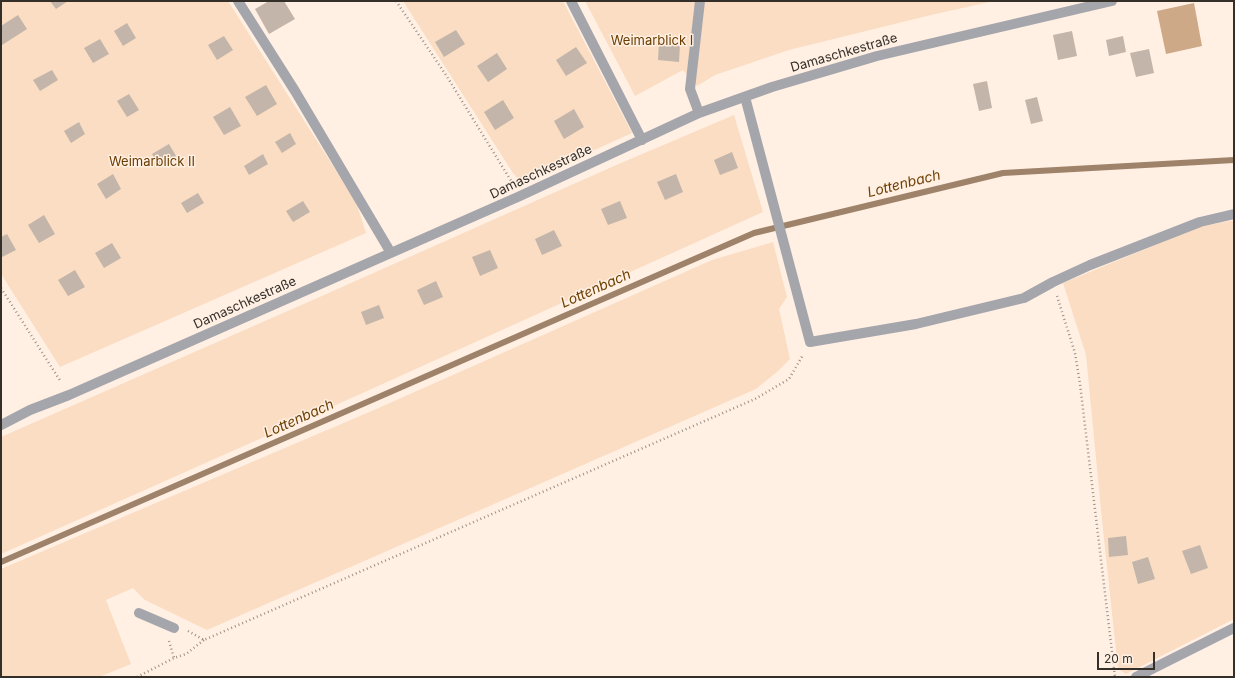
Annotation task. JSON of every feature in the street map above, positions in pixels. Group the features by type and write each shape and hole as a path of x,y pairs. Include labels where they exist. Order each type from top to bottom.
{"street":[{"path":"238,1 295,91 391,253"},
{"path":"571,1 642,140"},
{"path":"699,113 690,89 700,1"},
{"name":"Damaschkestraße","path":"1,425 30,410 520,196 699,113 745,97 877,56 1112,1"},
{"path":"745,97 810,342 916,324 1024,298 1053,282 1090,265 1200,222 1234,214"},
{"path":"139,612 174,628"},
{"path":"1136,677 1234,628"}],"path":[{"path":"396,1 446,75 520,196"},
{"path":"1053,282 1075,353 1080,384 1114,677"},
{"path":"1,288 68,394"},
{"path":"137,677 174,658 186,654 204,640 755,399 789,379 810,342"},
{"path":"174,658 169,640 174,628 182,628 204,640"}],"green space":[{"name":"Weimarblick II","path":"1,1 228,1 356,202 366,233 60,367 1,274"},
{"path":"403,1 563,1 632,133 522,183 513,173"},
{"name":"Weimarblick I","path":"585,1 994,1 789,50 715,75 697,86 683,70 635,96"},
{"path":"734,115 763,212 356,396 1,554 1,437 614,166"},
{"path":"1234,221 1234,619 1126,674 1118,669 1086,355 1063,283 1199,227"},
{"path":"773,242 787,297 779,309 790,359 756,389 207,630 145,600 133,588 106,600 131,664 99,677 1,677 1,569 374,410 712,260"}],"shaded area":[{"path":"1194,3 1202,46 1166,54 1157,11"}],"building":[{"path":"50,1 68,1 56,9"},
{"path":"269,1 284,1 295,19 269,34 255,9"},
{"path":"18,15 27,29 2,45 1,26"},
{"path":"127,23 136,38 123,46 114,31"},
{"path":"456,30 465,44 444,57 435,42"},
{"path":"1072,31 1077,56 1058,60 1053,35"},
{"path":"224,36 233,50 217,60 208,45"},
{"path":"1123,36 1126,52 1109,56 1106,40"},
{"path":"100,39 109,54 93,63 84,48"},
{"path":"659,42 680,44 679,62 658,60"},
{"path":"576,47 587,63 566,76 556,60"},
{"path":"1149,49 1154,73 1136,77 1130,53"},
{"path":"497,53 507,69 488,82 477,66"},
{"path":"52,70 58,80 40,91 33,80"},
{"path":"987,81 992,108 979,111 973,84"},
{"path":"266,85 277,104 257,116 245,97"},
{"path":"129,94 139,110 127,117 117,101"},
{"path":"1037,97 1043,121 1031,124 1025,100"},
{"path":"503,100 514,118 495,130 484,112"},
{"path":"230,107 241,126 224,135 213,117"},
{"path":"574,109 584,127 564,139 554,121"},
{"path":"79,122 85,134 71,143 64,131"},
{"path":"290,133 296,144 282,153 275,142"},
{"path":"169,144 176,156 159,166 152,154"},
{"path":"732,152 738,168 720,175 714,160"},
{"path":"263,154 268,164 249,175 244,166"},
{"path":"113,174 121,189 106,199 97,184"},
{"path":"676,174 683,192 665,200 657,182"},
{"path":"198,193 204,203 187,213 181,203"},
{"path":"303,201 310,212 293,222 286,211"},
{"path":"620,201 627,218 608,225 601,209"},
{"path":"44,215 55,234 39,243 28,225"},
{"path":"554,230 562,246 542,255 535,239"},
{"path":"7,234 16,250 2,257 1,237"},
{"path":"112,243 121,258 104,268 95,253"},
{"path":"490,250 498,268 480,276 472,257"},
{"path":"75,270 85,287 68,296 58,280"},
{"path":"436,281 443,297 424,305 417,290"},
{"path":"379,305 384,318 366,325 361,312"},
{"path":"1126,536 1128,555 1109,557 1108,538"},
{"path":"1200,545 1208,568 1191,574 1182,551"},
{"path":"1148,557 1155,579 1138,584 1132,562"}],"waterway":[{"name":"Lottenbach","path":"1,562 754,233 1003,173 1234,160"}]}
